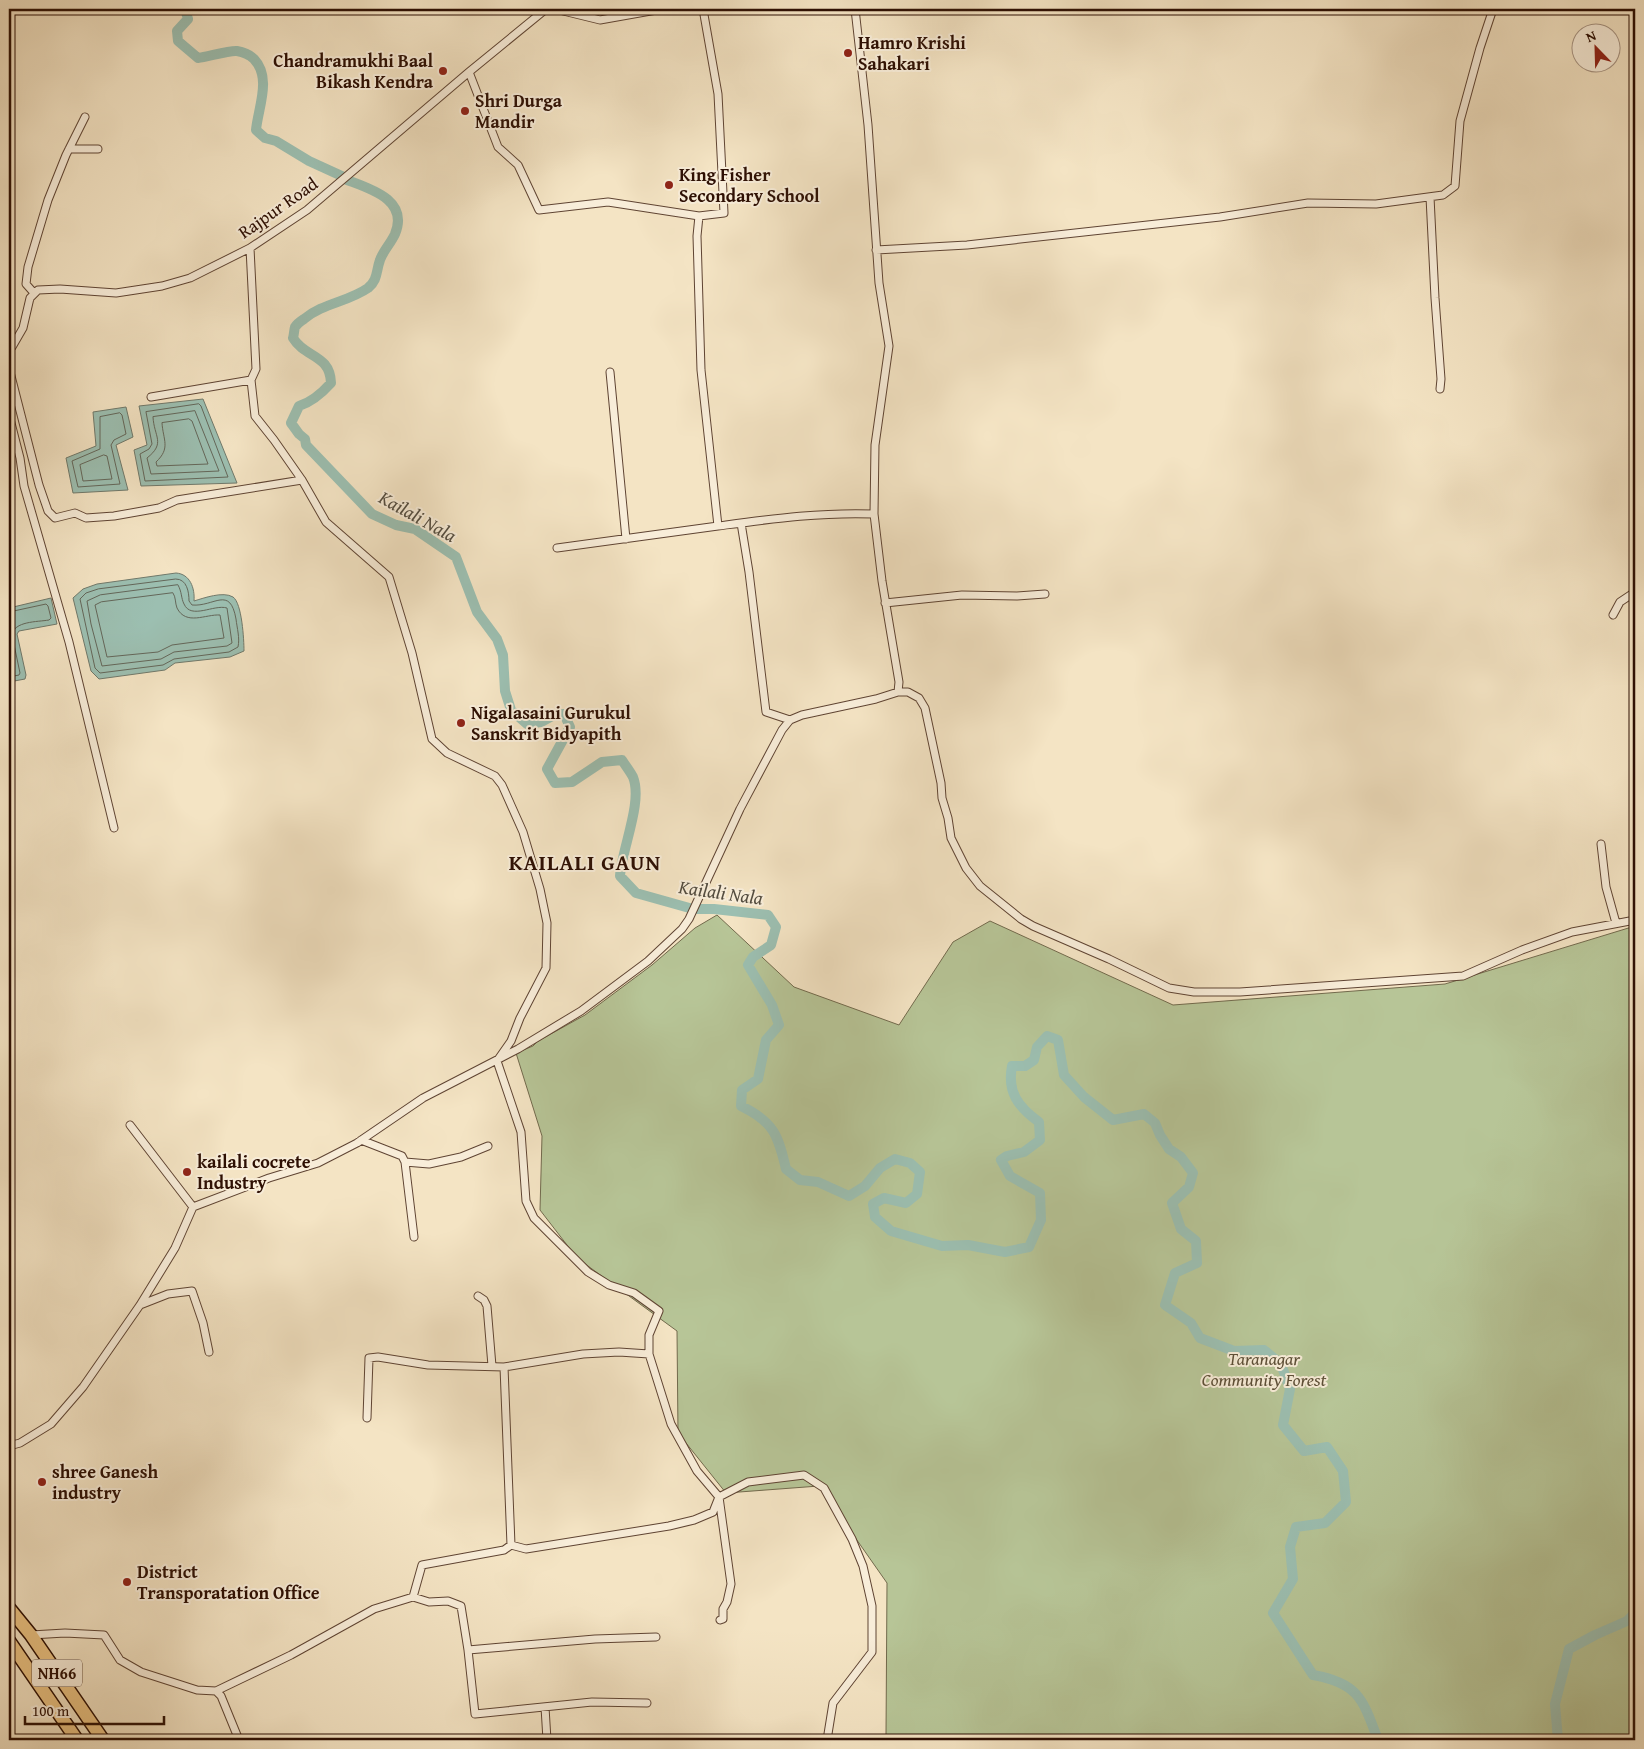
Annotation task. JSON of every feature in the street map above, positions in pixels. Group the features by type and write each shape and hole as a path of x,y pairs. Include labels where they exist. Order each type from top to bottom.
{"highway":[{"name":"NH66","path":"9,1608 31,1635 103,1740"},
{"name":"NH66","path":"9,1641 77,1740"}],"street":[{"name":"Rajpur Road","path":"34,293 38,290 60,288 116,293 162,286 190,278 250,248 307,210 546,9"},
{"path":"555,9 600,20 662,9"},
{"path":"469,72 498,147 518,165 539,210 608,202 699,216 724,213 718,94 704,9"},
{"path":"855,9 868,124 878,283 889,346 875,445 874,514 885,603 899,682 898,692"},
{"path":"876,250 977,244 1220,217 1308,203 1376,204 1443,195 1455,186 1460,121 1493,9"},
{"path":"9,355 22,328 30,298 34,293 26,284 28,267 46,206 69,148 84,117"},
{"path":"69,148 98,150"},
{"path":"1430,197 1441,379 1440,389"},
{"path":"699,216 697,236 700,370 718,526"},
{"path":"250,248 256,369 251,380 255,416 302,480 326,522 389,577 412,653 432,739 447,753 495,776 502,785 523,832 540,889 547,923 546,968 520,1018 511,1041 497,1061"},
{"path":"9,348 16,341"},
{"path":"9,368 39,485 48,512 54,518 75,513 86,518 114,516 159,508 177,500 302,480"},
{"path":"610,372 626,539"},
{"path":"151,397 251,380"},
{"path":"9,415 20,458 24,486 69,642 114,828"},
{"path":"557,548 803,515 840,512 874,514"},
{"path":"741,523 749,572 766,712 790,720"},
{"path":"1613,615 1620,602 1635,592"},
{"path":"885,603 962,596 1045,594"},
{"path":"9,1446 20,1443 51,1424 83,1387 140,1305 175,1248 193,1207 252,1184 318,1163 361,1140 423,1098 497,1061 582,1011 648,961 682,929 689,919 740,809 782,730 790,720 802,715 876,699 898,692 908,692 919,698 925,708 951,838 966,868 980,886 1021,919 1033,926 1169,988 1194,992 1240,992 1462,976 1522,950 1572,932 1635,920"},
{"path":"1601,844 1606,888 1616,924"},
{"path":"497,1061 521,1132 526,1201 534,1218 588,1272 609,1285 634,1293 660,1311 649,1335 649,1354 671,1424 697,1471 720,1498 731,1584 727,1602 723,1609 723,1619 720,1620"},
{"path":"130,1125 193,1207"},
{"path":"361,1140 402,1156 406,1162 414,1237"},
{"path":"406,1162 429,1164 488,1146"},
{"path":"140,1305 168,1294 192,1291 203,1323 209,1352"},
{"path":"478,1296 484,1300 487,1306 492,1366"},
{"path":"367,1418 369,1358 378,1357 428,1365 504,1367 583,1354 619,1352 649,1354"},
{"path":"504,1367 511,1545"},
{"path":"511,1545 526,1549 669,1526 694,1520 713,1512 720,1498 748,1482 804,1475 824,1488 852,1538 863,1566 872,1606 872,1652 833,1702 827,1740"},
{"path":"413,1597 422,1565 504,1550 511,1545"},
{"path":"31,1635 65,1633 104,1636 120,1660 141,1672 198,1690 216,1691 291,1655 374,1610 413,1597 429,1602 448,1601 461,1606 475,1714 592,1702 647,1703"},
{"path":"468,1650 596,1639 656,1637"},
{"path":"216,1691 221,1696 239,1740"},
{"path":"545,1707 547,1740"}],"green space":[{"name":"Taranagar Community Forest","path":"717,915 794,987 899,1025 953,942 990,921 1173,1005 1445,984 1635,926 1635,1740 883,1740 886,1734 887,1583 819,1486 726,1493 678,1433 677,1331 577,1258 540,1210 542,1136 516,1053 533,1046 538,1041 585,1015 652,965 695,928"}],"water":[{"path":"203,399 237,483 141,486 134,450 147,445 139,406"},
{"path":"126,407 133,437 116,445 128,490 73,493 66,458 96,446 93,412"},
{"path":"176,573 185,576 191,582 194,591 194,601 219,595 233,597 239,606 244,651 230,657 175,663 165,670 99,679 91,671 73,598 83,589 97,584"},
{"path":"51,598 57,624 19,631 17,634 26,675 25,679 9,682 9,608"}],"waterway":[{"name":"Kailali Nala","path":"185,9 188,19 177,31 178,41 198,58 237,51 250,56 259,67 263,84 256,130 265,138 276,141 309,161 376,192 392,204 397,212 398,222 395,234 381,257 375,279 371,285 360,293 319,309 295,327 293,338 304,349 322,361 330,374 331,383 316,397 299,406 291,423 305,439 306,445 372,514 396,525 415,529 456,557 477,612 497,639 503,655 505,691 511,710 527,724 541,722 554,715 564,714 570,727 547,769 555,783 572,782 602,762 622,760 633,777 635,799 634,812 620,876 636,893 693,909 714,909 768,915 776,927 771,945 753,957 748,965 772,1005 779,1025 766,1040 758,1079 742,1090 741,1106 768,1124 777,1138 786,1169 800,1180 818,1182 849,1196 865,1186 880,1168 895,1159 910,1163 920,1172 917,1194 906,1203 884,1198 873,1204 875,1217 891,1231 942,1246 968,1245 1005,1252 1029,1247 1041,1220 1040,1193 1010,1176 1001,1160 1007,1156 1024,1152 1040,1140 1039,1122 1020,1105 1013,1091 1011,1075 1012,1066 1025,1066 1034,1060 1037,1047 1047,1036 1058,1040 1064,1075 1084,1097 1113,1120 1144,1114 1155,1123 1169,1149 1181,1157 1193,1173 1189,1187 1172,1203 1181,1229 1196,1241 1197,1263 1175,1273 1165,1305 1191,1323 1200,1338 1234,1351 1264,1350 1281,1364 1290,1389 1283,1425 1304,1451 1327,1447 1343,1471 1346,1502 1325,1523 1296,1527 1290,1547 1293,1579 1273,1613 1313,1675 1340,1683 1357,1696 1368,1714 1378,1740"},
{"name":"Kailali Nala","path":"1558,1740 1555,1704 1569,1649 1627,1621 1635,1613"}],"place":[{"name":"Hamro Krishi Sahakari","path":"848,53"},
{"name":"Chandramukhi Baal Bikash Kendra","path":"443,71"},
{"name":"Shri Durga Mandir","path":"465,111"},
{"name":"King Fisher Secondary School","path":"669,185"},
{"name":"Nigalasaini Gurukul Sanskrit Bidyapith","path":"461,723"},
{"name":"kailali cocrete Industry","path":"187,1172"},
{"name":"shree Ganesh industry","path":"42,1482"},
{"name":"District Transporatation Office","path":"127,1582"}],"district":[{"name":"KAILALI GAUN","path":"585,862"}]}
